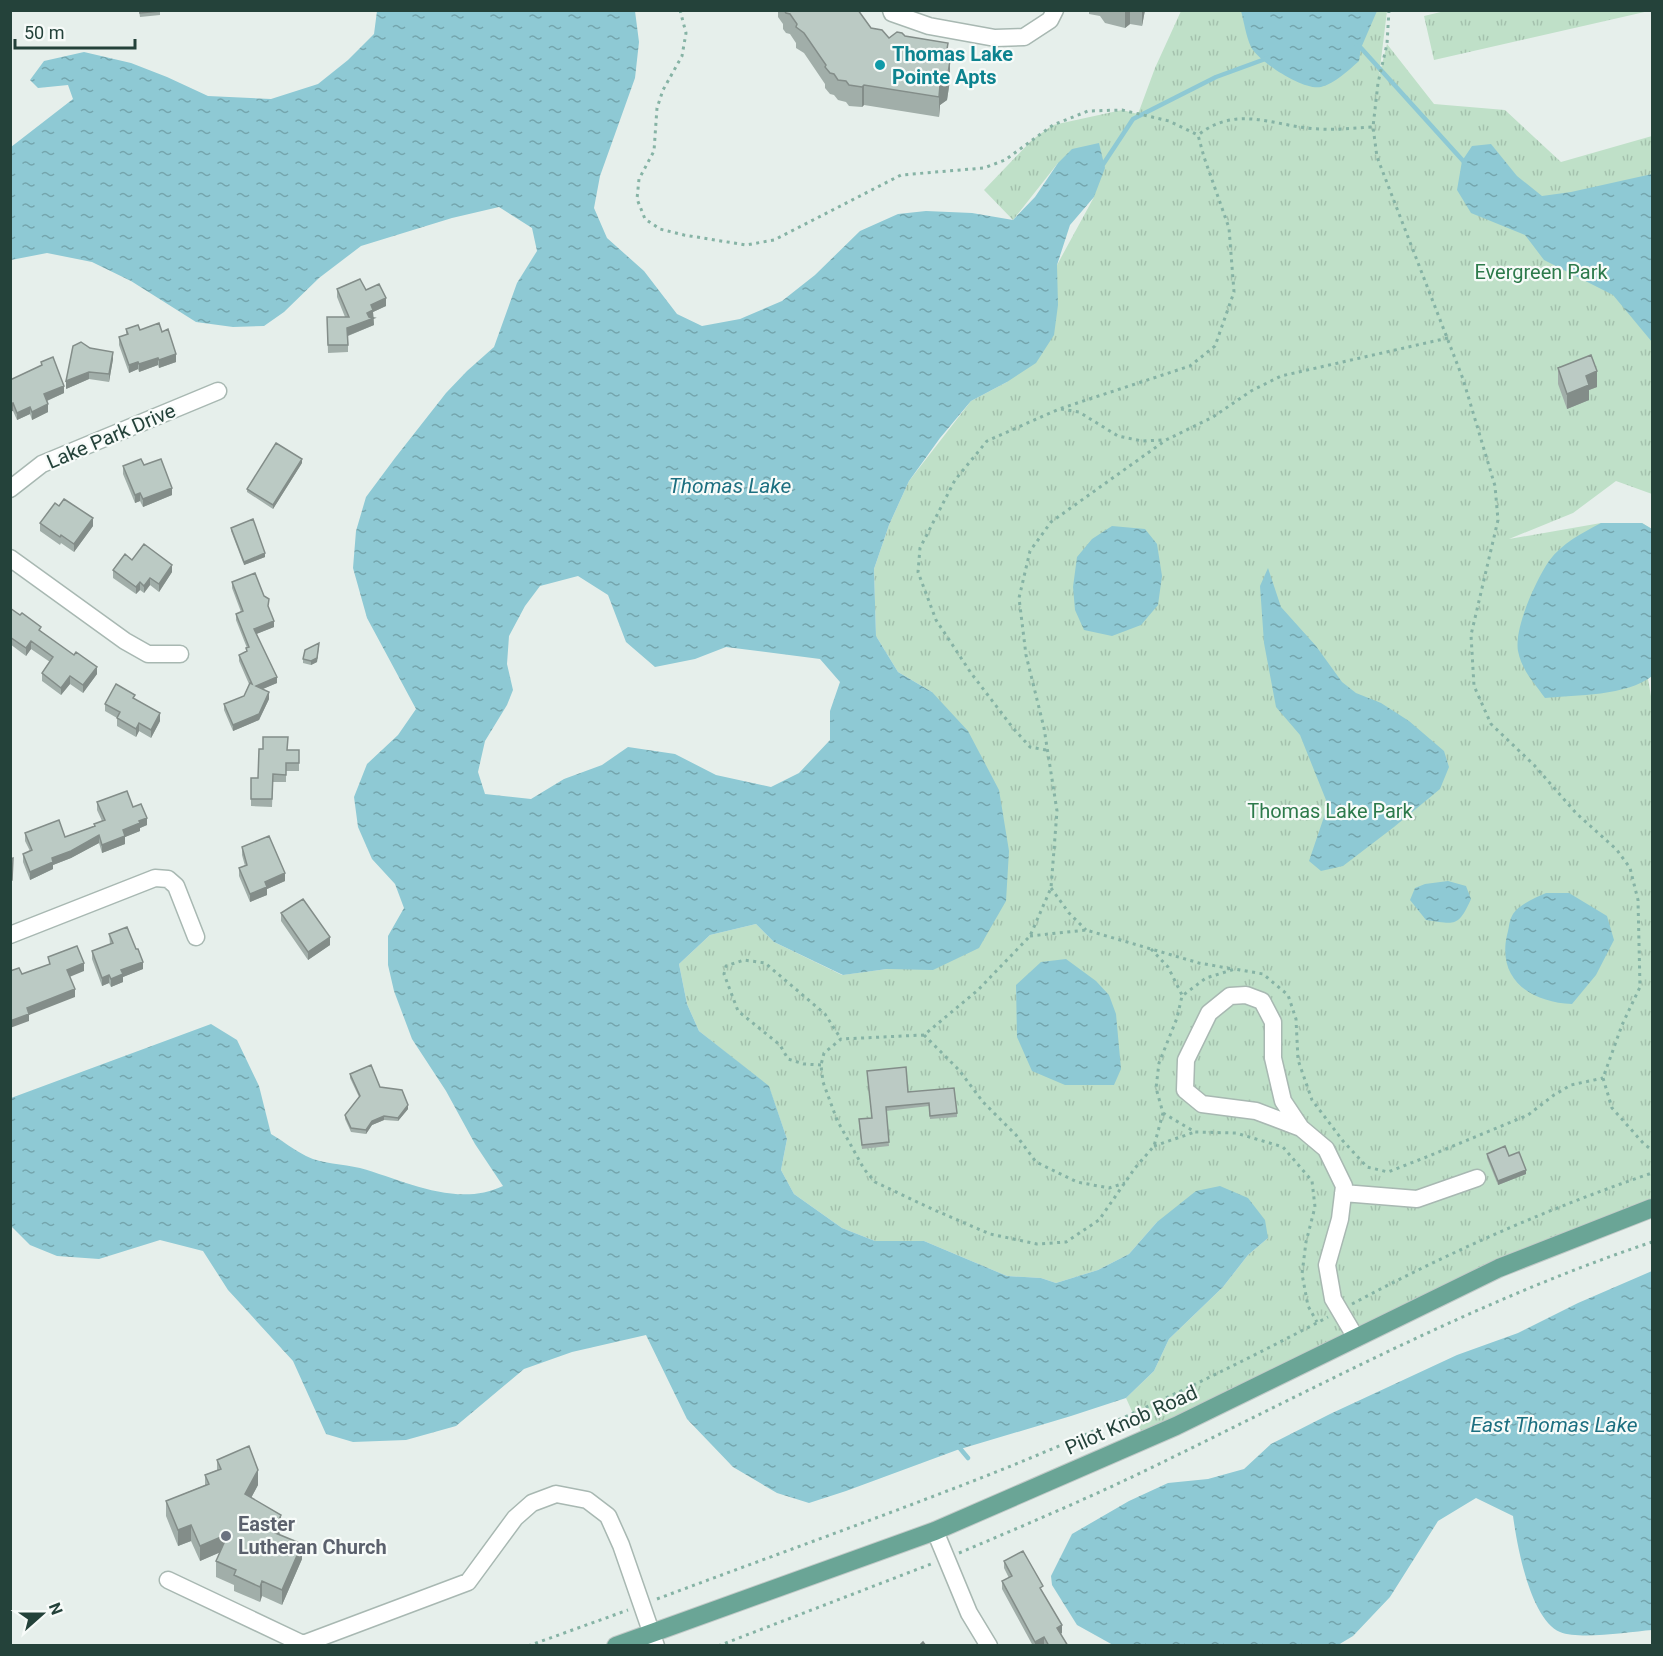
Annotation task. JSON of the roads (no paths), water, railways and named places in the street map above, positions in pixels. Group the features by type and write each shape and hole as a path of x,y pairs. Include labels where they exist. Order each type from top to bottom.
{"main road":[{"name":"Pilot Knob Road","path":"616,1646 654,1639 935,1531 1176,1426 1499,1268 1653,1208"}],"street":[{"path":"891,10 892,13 929,26 995,38 1024,37 1050,20 1055,10"},
{"name":"Lake Park Drive","path":"10,489 42,464 218,391"},
{"path":"10,558 148,654 180,654"},
{"path":"10,935 155,878 168,879 176,886 196,937"},
{"path":"1301,1128 1256,1111 1202,1104 1185,1090 1186,1060 1209,1013 1230,996 1246,995 1262,1001 1273,1022 1273,1058 1283,1101 1301,1128 1326,1149 1344,1186 1340,1219 1326,1265 1333,1299 1356,1338"},
{"path":"1343,1193 1417,1199 1477,1178"},
{"path":"168,1580 303,1644 468,1582 514,1518 532,1503 556,1494 588,1500 608,1516 621,1545 654,1639"},
{"path":"935,1531 969,1613 989,1646"}],"water":[{"path":"1241,10 1377,11 1361,48 1359,61 1331,83 1313,87 1293,80 1272,67 1256,53 1249,43"},
{"name":"Thomas Lake","path":"377,11 635,11 639,42 635,78 600,176 594,208 607,238 644,271 677,314 702,326 740,319 782,301 815,275 860,231 898,214 926,211 972,213 1013,220 1035,197 1058,163 1072,149 1099,143 1105,168 1094,197 1070,225 1057,265 1058,305 1054,335 1036,363 971,401 940,438 909,481 889,525 874,569 876,636 898,672 932,692 968,731 999,790 1009,851 1006,901 979,948 933,970 887,969 843,975 774,942 756,924 710,935 679,964 687,1004 699,1031 769,1086 787,1139 781,1170 794,1194 842,1228 875,1241 924,1241 1007,1276 1041,1278 1056,1283 1098,1270 1129,1254 1157,1222 1196,1191 1220,1186 1248,1198 1265,1220 1268,1238 1248,1255 1223,1287 1169,1339 1154,1371 1126,1398 957,1450 809,1503 777,1493 733,1467 687,1419 646,1335 572,1352 524,1369 456,1426 406,1440 353,1442 326,1434 293,1361 228,1290 203,1251 160,1240 99,1259 57,1256 30,1245 11,1226 11,1098 211,1024 237,1040 259,1086 271,1134 302,1154 319,1161 360,1168 413,1185 450,1193 486,1192 503,1186 412,1039 394,991 388,965 388,936 404,908 395,884 372,859 358,827 354,797 367,764 398,735 416,709 367,618 353,568 356,531 366,497 446,393 494,347 517,283 537,251 532,228 499,207 452,218 361,246 319,278 284,312 264,326 233,327 196,322 131,281 92,262 47,253 11,260 11,147 73,99 68,85 38,88 30,80 44,61 84,52 131,63 208,96 271,99 318,84 348,60 374,34","holes":["578,576 608,595 626,642 655,667 695,659 726,647 820,659 840,682 830,711 830,740 799,773 771,787 716,775 675,754 628,747 602,765 564,779 531,799 485,794 478,772 485,741 507,705 513,690 507,664 509,636 525,606 540,586"]},
{"path":"1491,144 1517,176 1542,196 1652,174 1652,342 1613,295 1544,260 1525,235 1471,213 1457,190 1462,161 1472,146"},
{"path":"1601,523 1642,523 1652,529 1652,676 1641,683 1615,691 1545,698 1522,665 1518,651 1519,630 1527,604 1538,580 1554,555 1573,539"},
{"path":"1112,526 1145,529 1157,544 1162,576 1158,605 1141,625 1112,636 1084,630 1075,610 1073,587 1077,557 1092,539"},
{"path":"1268,568 1281,607 1316,646 1342,682 1356,693 1381,703 1409,721 1444,751 1449,767 1440,789 1394,827 1343,866 1321,871 1309,861 1328,805 1300,735 1276,707 1264,643 1260,586"},
{"path":"1448,881 1466,886 1471,899 1467,908 1463,915 1454,922 1426,920 1410,900 1415,888 1425,884"},
{"path":"1546,893 1569,893 1607,916 1614,940 1596,975 1572,1004 1543,999 1531,993 1520,986 1512,976 1507,964 1505,951 1507,935 1514,912 1522,905"},
{"path":"1066,959 1096,981 1109,995 1116,1014 1121,1069 1114,1085 1065,1085 1032,1071 1017,1037 1016,985 1041,962"},
{"name":"East Thomas Lake","path":"1652,1271 1652,1630 1605,1635 1560,1632 1550,1624 1533,1597 1522,1562 1513,1516 1476,1498 1438,1521 1390,1597 1353,1636 1338,1645 1113,1645 1077,1625 1052,1585 1051,1576 1072,1534 1129,1501 1168,1483 1208,1479 1244,1469 1271,1444 1330,1414 1457,1355 1518,1333 1578,1303"}],"waterway":[{"path":"1357,46 1465,163"},
{"path":"1102,166 1133,119 1216,77 1268,58"},
{"path":"958,1446 968,1458"}],"place":[{"name":"Thomas Lake Pointe Apts","path":"880,65"},
{"name":"Easter Lutheran Church","path":"226,1536"}],"park label":[{"name":"Evergreen Park","path":"1541,272"},
{"name":"Thomas Lake Park","path":"1330,811"}]}
